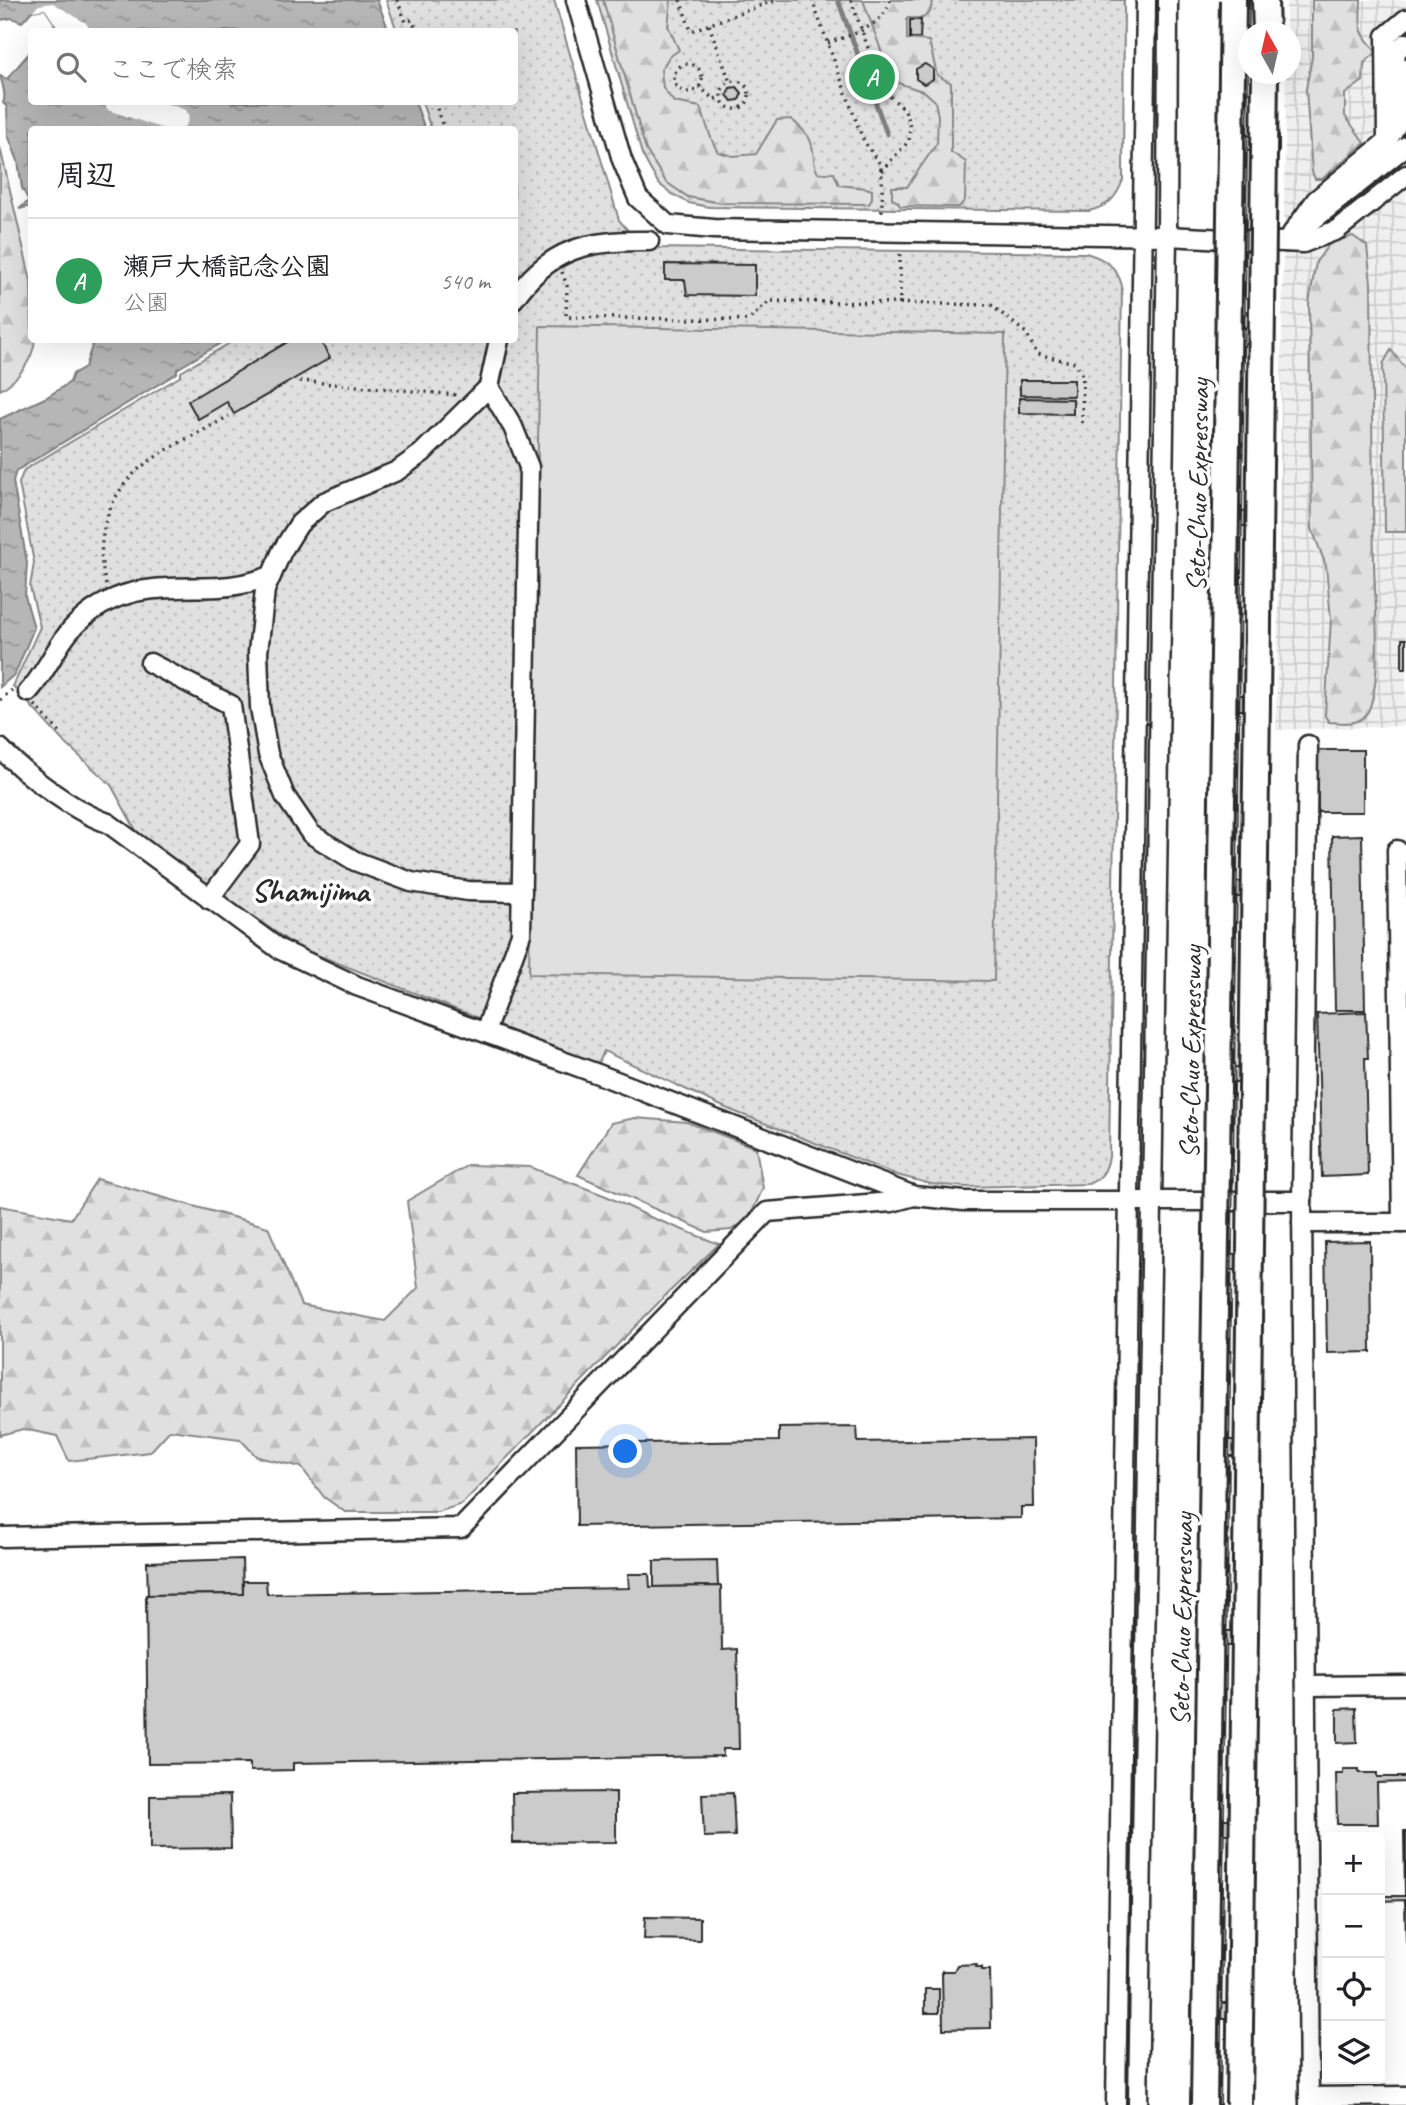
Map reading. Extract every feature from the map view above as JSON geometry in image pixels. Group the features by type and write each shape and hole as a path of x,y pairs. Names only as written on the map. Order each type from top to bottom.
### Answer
{"highway":[{"name":"Seto-Chuo Expressway","path":"1204,2105 1233,0"},
{"path":"1265,0 1266,21"},
{"path":"1239,2105 1265,84"}],"street":[{"path":"576,0 622,160 638,198 668,225 713,229 1167,236 1303,243 1337,230 1406,175"},
{"path":"1116,2105 1146,0"},
{"path":"1138,2105 1167,236 1168,0"},
{"path":"1387,141 1386,36 1406,19"},
{"path":"1387,141 1396,51 1406,43"},
{"path":"1387,141 1406,69"},
{"path":"1286,242 1316,200 1387,141 1406,110"},
{"path":"1286,242 1406,146"},
{"path":"518,293 527,281 573,249 607,241 649,241"},
{"path":"498,343 489,387 414,459 397,471 324,502 299,524 282,551 265,590 258,652 260,707 268,754 285,796 311,834 355,861 411,882 468,891 522,892"},
{"path":"485,1032 521,934 528,467 513,427 489,387"},
{"path":"28,692 80,620 110,601 129,592 163,587 227,586 271,576"},
{"path":"150,663 231,705 250,844 209,899"},
{"path":"1308,746 1302,1201 1309,2101 1406,2096"},
{"path":"0,748 16,765 90,817 108,823 279,949 357,986 485,1032 914,1196 964,1202 1302,1201"},
{"path":"1303,1223 1404,1223 1397,850"},
{"path":"0,1537 461,1528 767,1212 892,1202 914,1196"},
{"path":"1307,1686 1406,1685"}],"path":[{"path":"397,0 405,22 412,20 415,28"},
{"path":"680,0 691,32 776,0"},
{"path":"812,0 862,137 881,171 882,214"},
{"path":"851,0 883,90 905,110 910,127 909,141 881,171"},
{"path":"828,43 862,31 878,20 890,0"},
{"path":"709,25 730,82"},
{"path":"687,64 696,66 702,78 699,86 687,92 678,88 674,80 676,71 687,64"},
{"path":"730,82 738,82 746,87 749,95 746,103 734,109 725,105 721,98 723,89 730,82"},
{"path":"699,86 713,99 721,98"},
{"path":"436,105 443,126"},
{"path":"900,247 900,303"},
{"path":"557,258 567,286 566,317 748,320 770,300 991,305 1026,332 1037,354 1075,363 1083,376 1082,423"},
{"path":"300,380 467,396 476,401"},
{"path":"110,601 103,577 103,523 120,490 141,467 229,416"}],"shaded area":[{"path":"1286,0 1406,0 1406,726 1276,730 1286,84 1301,84 1301,21 1286,21"}],"green space":[{"path":"386,0 554,0 619,220 630,233 651,248 1086,253 1104,261 1117,273 1122,286 1109,1157 1105,1171 1097,1179 1088,1184 966,1187 931,1184 897,1175 728,1109 604,1051 598,1065 297,947 197,878 137,832 111,785 62,740 13,686 40,627 30,587 34,563 19,483 24,470 181,376 181,372 230,343 518,343 518,126 430,126 423,105 518,105 518,28 396,28"},
{"path":"597,0 1124,0 1123,180 1110,201 1089,211 709,207 689,203 659,184 642,154"},
{"path":"603,0 671,0 668,26 679,50 669,57 661,70 663,88 674,102 700,107 718,152 733,156 756,154 777,120 791,119 811,142 818,173 834,173 839,185 872,190 869,204 721,203 688,197 666,182 646,150"},
{"path":"863,0 933,0 930,12 923,18 907,18 907,39 929,41 937,75 951,83 951,152 966,162 965,200 959,207 900,206 892,199 892,187 907,187 937,143 938,116 935,101 925,92 892,81"},
{"path":"1312,0 1361,0 1361,29 1376,53 1364,63 1363,81 1345,94 1345,116 1365,143 1322,179 1315,179 1312,172 1306,89 1312,57"},
{"path":"0,147 28,268 28,343 35,343 24,369 0,390"},
{"path":"1353,236 1367,246 1371,283 1377,661 1372,700 1367,713 1360,720 1345,723 1329,722 1325,716 1331,619 1326,566 1312,529 1309,303 1316,262 1330,243"},
{"path":"540,326 1005,334 994,981 529,974"},
{"path":"1391,350 1406,369 1406,532 1385,532 1383,364"},
{"path":"635,1118 687,1122 756,1148 763,1188 749,1219 731,1230 707,1232 578,1175 611,1123"},
{"path":"468,1165 530,1167 719,1244 462,1504 438,1512 345,1512 324,1497 301,1467 257,1457 240,1439 170,1430 150,1452 69,1461 57,1436 23,1429 0,1435 0,1206 71,1219 97,1179 268,1227 301,1305 385,1321 418,1288 407,1201"}],"water":[{"path":"0,0 377,0 388,28 51,28 55,24 45,9 32,11 22,22 12,18 0,20"},
{"path":"28,54 28,105 416,105 424,126 28,126 28,199 22,188 18,161 8,135 7,107 3,103 0,76 7,79"},
{"path":"93,343 221,343 177,369 177,373 16,471 13,481 27,563 25,596 34,628 15,674 0,687 0,419 47,397 70,382 73,374 85,367"}],"pier":[{"path":"53,3 86,23 89,28 58,28 45,9 32,11 39,5"},
{"path":"105,105 171,105 186,110 189,117 185,126 155,126 108,110"}],"building":[{"path":"910,20 921,20 920,38 910,38"},
{"path":"925,64 933,69 933,79 924,84 916,79 916,69"},
{"path":"737,87 742,93 739,100 732,101 727,95 730,88"},
{"path":"1279,135 1279,151 1221,151 1221,136"},
{"path":"665,264 755,265 755,296 687,295 685,280 665,280"},
{"path":"1216,328 1274,328 1274,344 1216,344"},
{"path":"286,343 324,343 322,344 330,358 234,414 227,402 198,419 188,401"},
{"path":"1020,380 1074,380 1074,396 1020,395"},
{"path":"1019,398 1073,399 1073,414 1019,413"},
{"path":"1212,511 1270,511 1270,526 1212,526"},
{"path":"1402,639 1406,639 1406,669 1402,669"},
{"path":"1210,695 1268,695 1268,710 1211,710"},
{"path":"1318,750 1363,750 1363,812 1318,812"},
{"path":"1362,835 1365,1010 1335,1010 1332,836"},
{"path":"1212,882 1270,882 1270,897 1212,897"},
{"path":"1366,1012 1368,1175 1322,1177 1317,1014"},
{"path":"1206,1067 1263,1067 1263,1082 1206,1082"},
{"path":"1370,1241 1371,1352 1327,1353 1325,1242"},
{"path":"1203,1254 1261,1254 1261,1270 1203,1270"},
{"path":"857,1427 858,1442 1033,1439 1034,1507 1021,1507 1021,1518 577,1526 576,1444 779,1441 779,1428"},
{"path":"1202,1440 1260,1440 1260,1456 1202,1456"},
{"path":"242,1559 243,1594 148,1595 147,1562"},
{"path":"717,1560 718,1586 654,1587 654,1561"},
{"path":"628,1574 649,1574 650,1587 721,1586 722,1650 737,1649 739,1749 723,1749 723,1756 293,1763 293,1770 250,1771 250,1763 148,1764 146,1595 243,1594 243,1581 266,1581 267,1594 629,1588"},
{"path":"1198,1631 1256,1631 1256,1646 1198,1646"},
{"path":"1356,1708 1357,1742 1337,1743 1337,1709"},
{"path":"1343,1769 1359,1769 1359,1773 1377,1773 1377,1777 1406,1777 1406,1782 1377,1783 1378,1824 1337,1824 1336,1774 1343,1774"},
{"path":"616,1792 616,1842 513,1843 512,1793"},
{"path":"733,1793 735,1836 704,1837 702,1794"},
{"path":"230,1795 231,1848 150,1849 150,1796"},
{"path":"1195,1819 1253,1819 1253,1834 1195,1834"},
{"path":"1406,1831 1406,1943 1405,1900 1385,1901 1385,1896 1405,1896"},
{"path":"645,1917 700,1918 700,1940 644,1939"},
{"path":"977,1964 976,1967 982,1967 982,1970 990,1970 991,2028 943,2029 942,1971 954,1971 957,1965"},
{"path":"925,1989 939,1989 939,2013 925,2013"},
{"path":"1191,2003 1249,2003 1249,2019 1191,2019"}],"waterway":[{"path":"838,0 887,134"}],"railway":[{"path":"1217,2105 1246,0"}],"place":[{"name":"瀬戸大橋記念公園","path":"872,77"}],"district":[{"name":"Shamijima","path":"310,890"}]}
